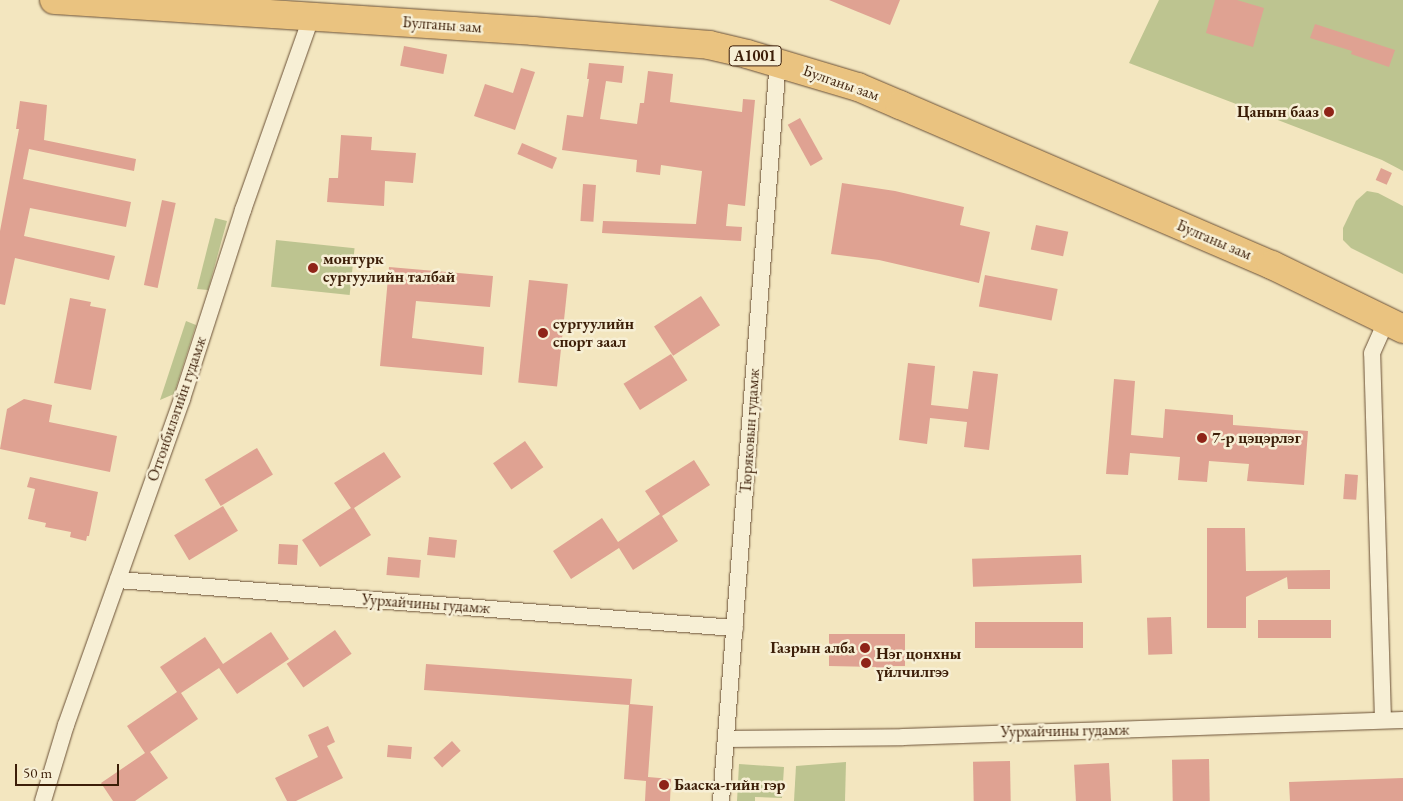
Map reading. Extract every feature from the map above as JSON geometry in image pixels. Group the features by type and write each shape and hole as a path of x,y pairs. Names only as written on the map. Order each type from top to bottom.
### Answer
{"highway":[{"name":"Булганы зам","path":"54,0 311,18 445,25 673,42 710,46 778,61 858,87 1272,265 1395,324"}],"street":[{"name":"Отгонбилэгийн гудамж","path":"44,801 66,725 182,399 243,210 311,18"},
{"name":"Тюряковын гудамж","path":"721,801 778,61"},
{"path":"1382,720 1372,353 1395,324"},
{"name":"Уурхайчины гудамж","path":"118,580 734,628"},
{"name":"Уурхайчины гудамж","path":"726,740 903,737 1403,720"}],"green space":[{"name":"Цанын бааз","path":"1159,0 1403,0 1403,171 1382,160 1129,63"},
{"path":"1367,191 1378,193 1403,206 1403,274 1351,248 1343,240 1343,228 1356,201"},
{"path":"215,218 227,221 208,290 197,289"},
{"name":"монтурк сургуулийн талбай","path":"276,240 355,248 350,295 271,287"},
{"path":"186,321 196,325 174,394 160,400"},
{"path":"846,762 845,801 794,801 796,766"},
{"path":"739,764 784,767 782,798 755,797 755,801 737,801"}],"building":[{"path":"829,0 900,0 890,25"},
{"path":"1215,0 1237,0 1264,8 1253,47 1206,33"},
{"path":"1315,24 1395,50 1389,67 1351,54 1352,51 1310,38"},
{"path":"404,46 447,54 443,74 400,66"},
{"path":"589,63 624,66 622,83 606,81 600,119 637,124 640,103 644,103 648,71 673,74 670,102 742,112 743,99 755,100 745,206 728,204 726,226 742,227 741,241 602,233 603,221 696,224 702,171 661,165 660,175 636,172 637,160 562,150 567,115 583,117 589,79 587,79"},
{"path":"521,68 535,72 515,130 474,116 485,84 513,93"},
{"path":"20,101 47,105 44,140 136,159 134,171 29,149 23,179 131,202 126,227 30,208 24,236 115,256 109,280 15,258 5,305 0,304 0,231 19,129 16,129"},
{"path":"800,118 823,159 811,166 788,125"},
{"path":"341,135 372,137 371,150 416,153 413,183 385,181 384,206 327,202 329,178 338,178"},
{"path":"522,143 557,158 552,169 517,154"},
{"path":"1381,168 1392,173 1387,185 1376,180"},
{"path":"842,183 895,191 964,207 960,225 990,232 979,283 879,260 831,254"},
{"path":"583,184 596,185 593,222 580,221"},
{"path":"162,200 176,203 158,288 144,285"},
{"path":"1036,225 1068,232 1063,256 1031,249"},
{"path":"389,267 493,276 490,307 416,301 412,338 484,347 482,375 380,366"},
{"path":"985,275 1058,289 1052,321 979,306"},
{"name":"сургуулийн спорт заал","path":"529,280 568,284 557,387 518,382"},
{"path":"701,296 720,325 673,356 654,326"},
{"path":"70,298 91,302 90,306 106,309 91,390 54,383"},
{"path":"671,354 687,380 640,410 624,384"},
{"path":"908,363 935,366 931,405 968,409 973,371 998,374 989,450 964,447 967,422 930,418 927,444 899,440"},
{"path":"1114,379 1135,381 1131,435 1163,438 1165,409 1233,415 1233,425 1308,431 1304,485 1247,481 1249,464 1209,461 1207,482 1178,480 1180,457 1130,453 1128,475 1106,474"},
{"path":"24,399 52,405 49,422 117,436 110,472 0,449 7,409"},
{"path":"525,441 543,467 511,490 493,463"},
{"path":"257,448 273,475 221,506 205,479"},
{"path":"384,452 401,477 354,508 371,535 320,567 302,540 351,508 334,483"},
{"path":"694,460 710,485 662,516 678,541 633,570 619,548 571,579 553,551 602,518 618,542 660,514 645,491"},
{"path":"1345,474 1358,475 1356,500 1343,499"},
{"path":"30,477 98,492 89,536 87,536 86,541 70,537 71,532 45,527 46,523 28,519 35,489 27,487"},
{"path":"223,506 238,531 189,560 174,535"},
{"path":"1207,528 1245,528 1246,571 1330,570 1330,589 1288,589 1287,577 1246,597 1246,628 1207,628"},
{"path":"429,537 457,540 455,558 427,555"},
{"path":"279,544 298,545 297,565 278,564"},
{"path":"1081,555 1082,583 973,587 972,559"},
{"path":"388,557 421,560 419,578 386,575"},
{"path":"1171,617 1172,654 1148,655 1147,618"},
{"path":"1258,620 1331,620 1331,638 1258,638"},
{"path":"975,622 1083,622 1083,648 975,648"},
{"path":"335,630 352,654 303,688 287,664"},
{"path":"271,632 289,659 237,694 219,668 181,693 198,719 150,752 168,778 135,801 113,801 101,783 145,753 127,726 177,692 160,667 205,637 223,664"},
{"path":"829,634 905,634 905,666 890,666 890,673 877,673 876,667 829,666"},
{"path":"426,664 632,679 630,704 653,706 648,777 671,779 670,801 645,801 646,781 624,779 629,705 424,690"},
{"path":"328,726 335,742 327,746 343,778 296,801 287,801 275,778 318,757 308,735"},
{"path":"452,741 461,751 442,767 433,758"},
{"path":"388,745 412,747 411,759 387,757"},
{"path":"1209,759 1210,801 1173,801 1172,760"},
{"path":"1010,761 1011,801 974,801 973,762"},
{"path":"1109,763 1111,801 1076,801 1074,765"},
{"path":"1403,778 1403,801 1290,801 1289,782"}],"place":[{"name":"Цанын бааз","path":"1329,112"},
{"name":"монтурк сургуулийн талбай","path":"313,268"},
{"name":"сургуулийн спорт заал","path":"543,333"},
{"name":"7-р цэцэрлэг","path":"1202,438"},
{"name":"Газрын алба","path":"865,648"},
{"name":"Нэг цонхны үйлчилгээ","path":"866,663"},
{"name":"Бааска-гийн гэр","path":"664,785"}]}
